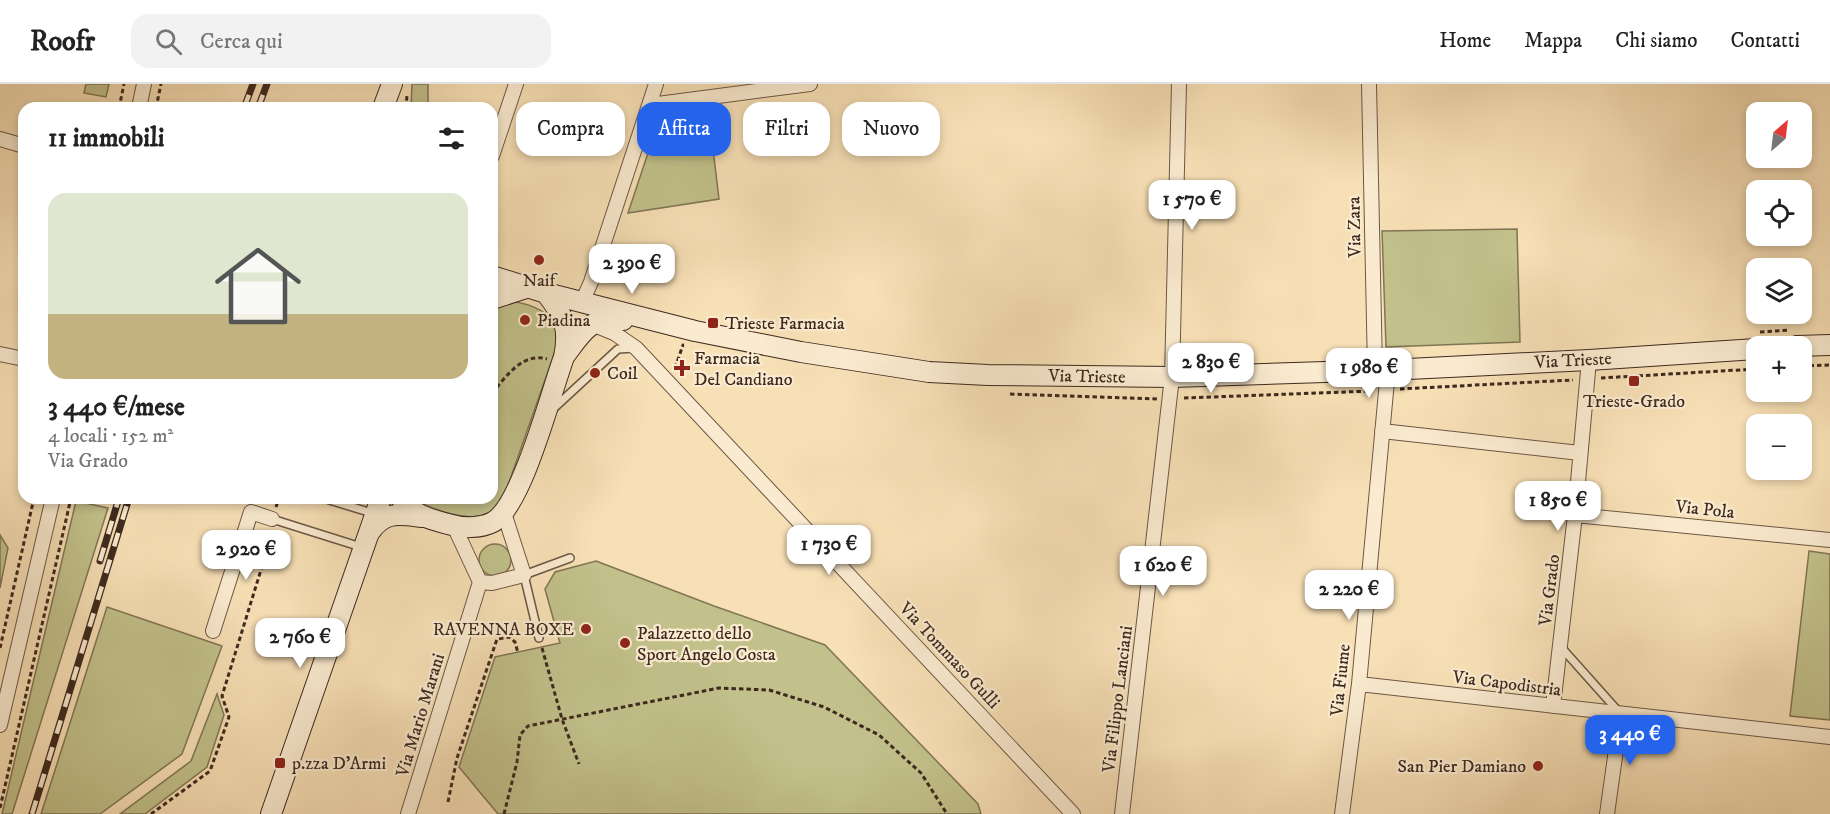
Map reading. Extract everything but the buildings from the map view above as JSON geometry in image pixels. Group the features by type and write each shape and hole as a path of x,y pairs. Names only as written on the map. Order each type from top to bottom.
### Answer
{"street":[{"path":"140,102 144,84"},
{"path":"388,102 394,84"},
{"path":"498,138 516,84"},
{"path":"651,102 656,84"},
{"path":"673,102 810,84"},
{"name":"Via Filippo Lanciani","path":"1122,813 1172,377 1179,84"},
{"name":"Via Zara","path":"1369,84 1382,370"},
{"path":"0,139 18,144"},
{"path":"582,302 591,282 637,144"},
{"name":"Via Trieste","path":"498,278 526,288 695,331 801,352 929,372 988,375 1172,377 1382,370 1589,360 1746,341"},
{"path":"498,297 526,288"},
{"path":"364,542 379,522 388,516 399,514 454,526 475,527 487,525 504,513 521,485 563,361 568,339 566,324 561,312 546,293"},
{"name":"Via Trieste","path":"592,324 607,319 674,325"},
{"path":"563,361 584,330 592,324"},
{"name":"Via Tommaso Gulli","path":"592,324 614,333 636,348 1073,814"},
{"path":"1812,341 1830,345"},
{"path":"0,354 18,358"},
{"name":"Via Grado","path":"1553,706 1575,515 1589,360"},
{"name":"Via Fiume","path":"1341,814 1359,684 1382,431 1382,370"},
{"path":"1382,431 1580,453"},
{"path":"0,725 52,504"},
{"path":"406,504 424,518"},
{"path":"271,814 378,506"},
{"path":"213,631 251,512 273,526"},
{"path":"454,526 480,582 492,583 524,575 504,513"},
{"name":"Via Pola","path":"1575,515 1830,540"},
{"name":"Via Mario Marani","path":"408,814 480,582"},
{"name":"Via Capodistria","path":"1359,684 1830,737"},
{"path":"1607,814 1621,714"}],"lane":[{"path":"542,421 562,398 618,349 636,348"},
{"path":"273,526 364,542"},
{"path":"539,638 524,575 570,558"},
{"name":"Via Grado","path":"1560,646 1621,714"}],"path":[{"path":"120,102 124,84"},
{"path":"157,102 161,84"},
{"path":"664,379 674,372 683,345 691,346 695,331"},
{"path":"498,387 520,363 532,358 541,357 563,361"},
{"path":"1812,365 1830,364"},
{"path":"0,648 33,504"},
{"path":"0,808 70,504"},
{"path":"151,814 210,771 229,717 222,696 273,526"},
{"path":"448,802 457,758 497,639 509,637 515,642 518,653"},
{"path":"539,638 562,719 579,764"},
{"path":"504,814 517,762 519,735 528,726 719,688 769,690 824,707 879,735 921,773 947,814"}],"shaded area":[{"path":"86,84 109,84 106,97 84,93"},
{"path":"412,84 428,84 428,102 411,102"},
{"path":"647,156 714,156 719,199 628,213"},
{"path":"1517,229 1520,342 1386,347 1382,231"},
{"path":"503,301 529,305 553,318 559,340 507,488 499,504 492,512 484,515 474,517 452,514 423,504 498,504 498,303"},
{"path":"75,504 108,508 12,814 2,814"},
{"path":"0,535 8,548 0,588"},
{"path":"495,544 506,549 511,560 506,571 495,576 484,571 479,560 484,549"},
{"path":"1809,551 1830,554 1830,720 1790,716"},
{"path":"596,561 825,645 978,804 981,814 498,814 459,767 495,657 560,643 545,589 555,572"},
{"path":"107,607 222,646 182,754 100,814 41,814"},
{"path":"217,694 224,715 207,767 145,814 120,814 191,761"}],"railway":[{"path":"246,102 253,84"},
{"path":"260,102 267,84"},
{"path":"100,561 117,504"},
{"path":"32,814 127,504"}],"place":[{"name":"Naif","path":"539,260"},
{"name":"Piadina","path":"525,320"},
{"name":"Trieste Farmacia","path":"713,323"},
{"name":"Farmacia Del Candiano","path":"682,368"},
{"name":"Coil","path":"595,373"},
{"name":"Trieste-Grado","path":"1634,381"},
{"name":"RAVENNA BOXE","path":"586,629"},
{"name":"Palazzetto dello Sport Angelo Costa","path":"625,643"},
{"name":"p.zza D'Armi","path":"280,763"},
{"name":"San Pier Damiano","path":"1538,766"}]}
